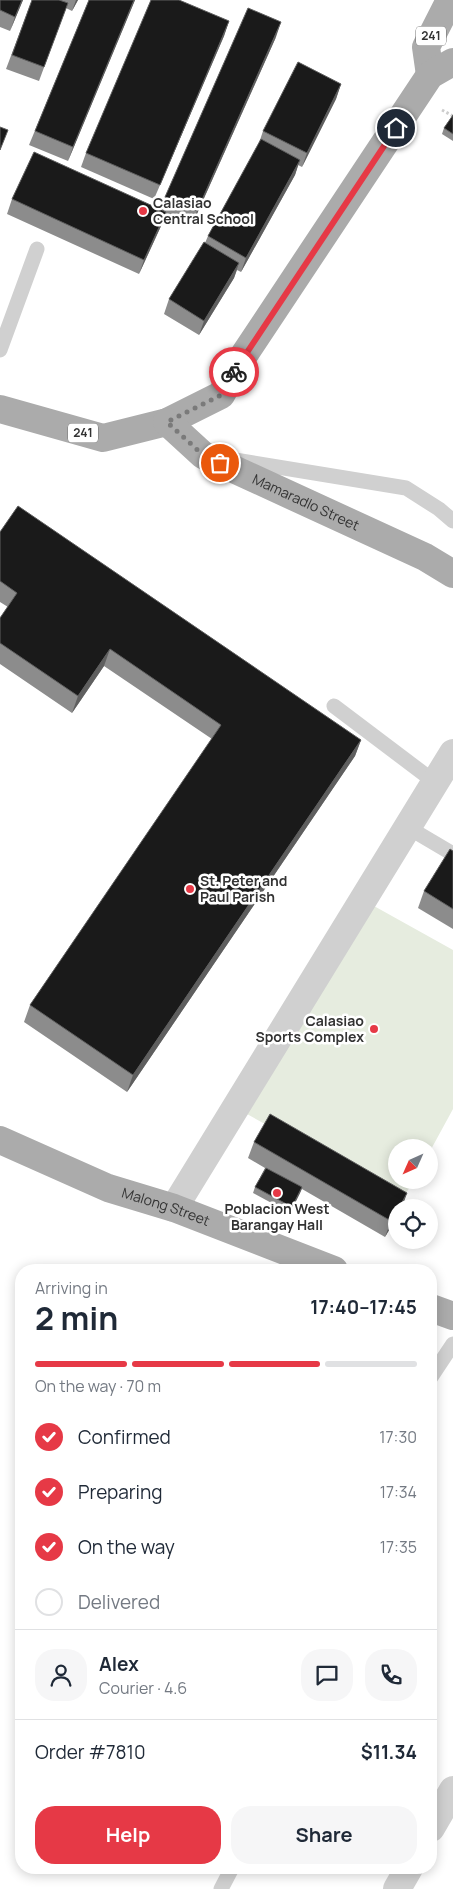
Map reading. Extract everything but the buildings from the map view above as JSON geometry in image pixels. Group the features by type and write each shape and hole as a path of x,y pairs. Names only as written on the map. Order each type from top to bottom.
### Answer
{"main road":[{"name":"241","path":"0,409 103,438 167,422 221,395 244,355 442,69 426,46 450,0"},
{"name":"Mamaradlo Street","path":"167,422 203,455 425,557 453,574"},
{"name":"Malong Street","path":"0,1140 108,1188 174,1208 319,1264"},
{"path":"437,1310 453,1316"}],"street":[{"path":"174,1208 409,828 453,752"},
{"path":"437,1818 453,1790"},
{"path":"397,1889 406,1874"}],"lane":[{"path":"0,350 37,249"},
{"path":"203,455 406,488 439,509 453,521"},
{"path":"334,706 436,783"},
{"path":"409,828 453,854"},
{"path":"437,1368 453,1344"},
{"path":"221,1889 229,1874"}],"shaded area":[{"name":"Calasiao Sports Complex","path":"365,901 453,950 453,1109 437,1139 388,1139 388,1189 409,1189 403,1199 247,1114"}],"way so far":[{"path":"220,463 203,455 167,422 221,395 234,372"}],"place":[{"name":"Calasiao Central School","path":"143,211"},
{"name":"St. Peter and Paul Parish","path":"190,889"},
{"name":"Calasiao Sports Complex","path":"374,1029"},
{"name":"Poblacion West Barangay Hall","path":"277,1193"}],"route":[{"path":"234,372 396,128"}]}
